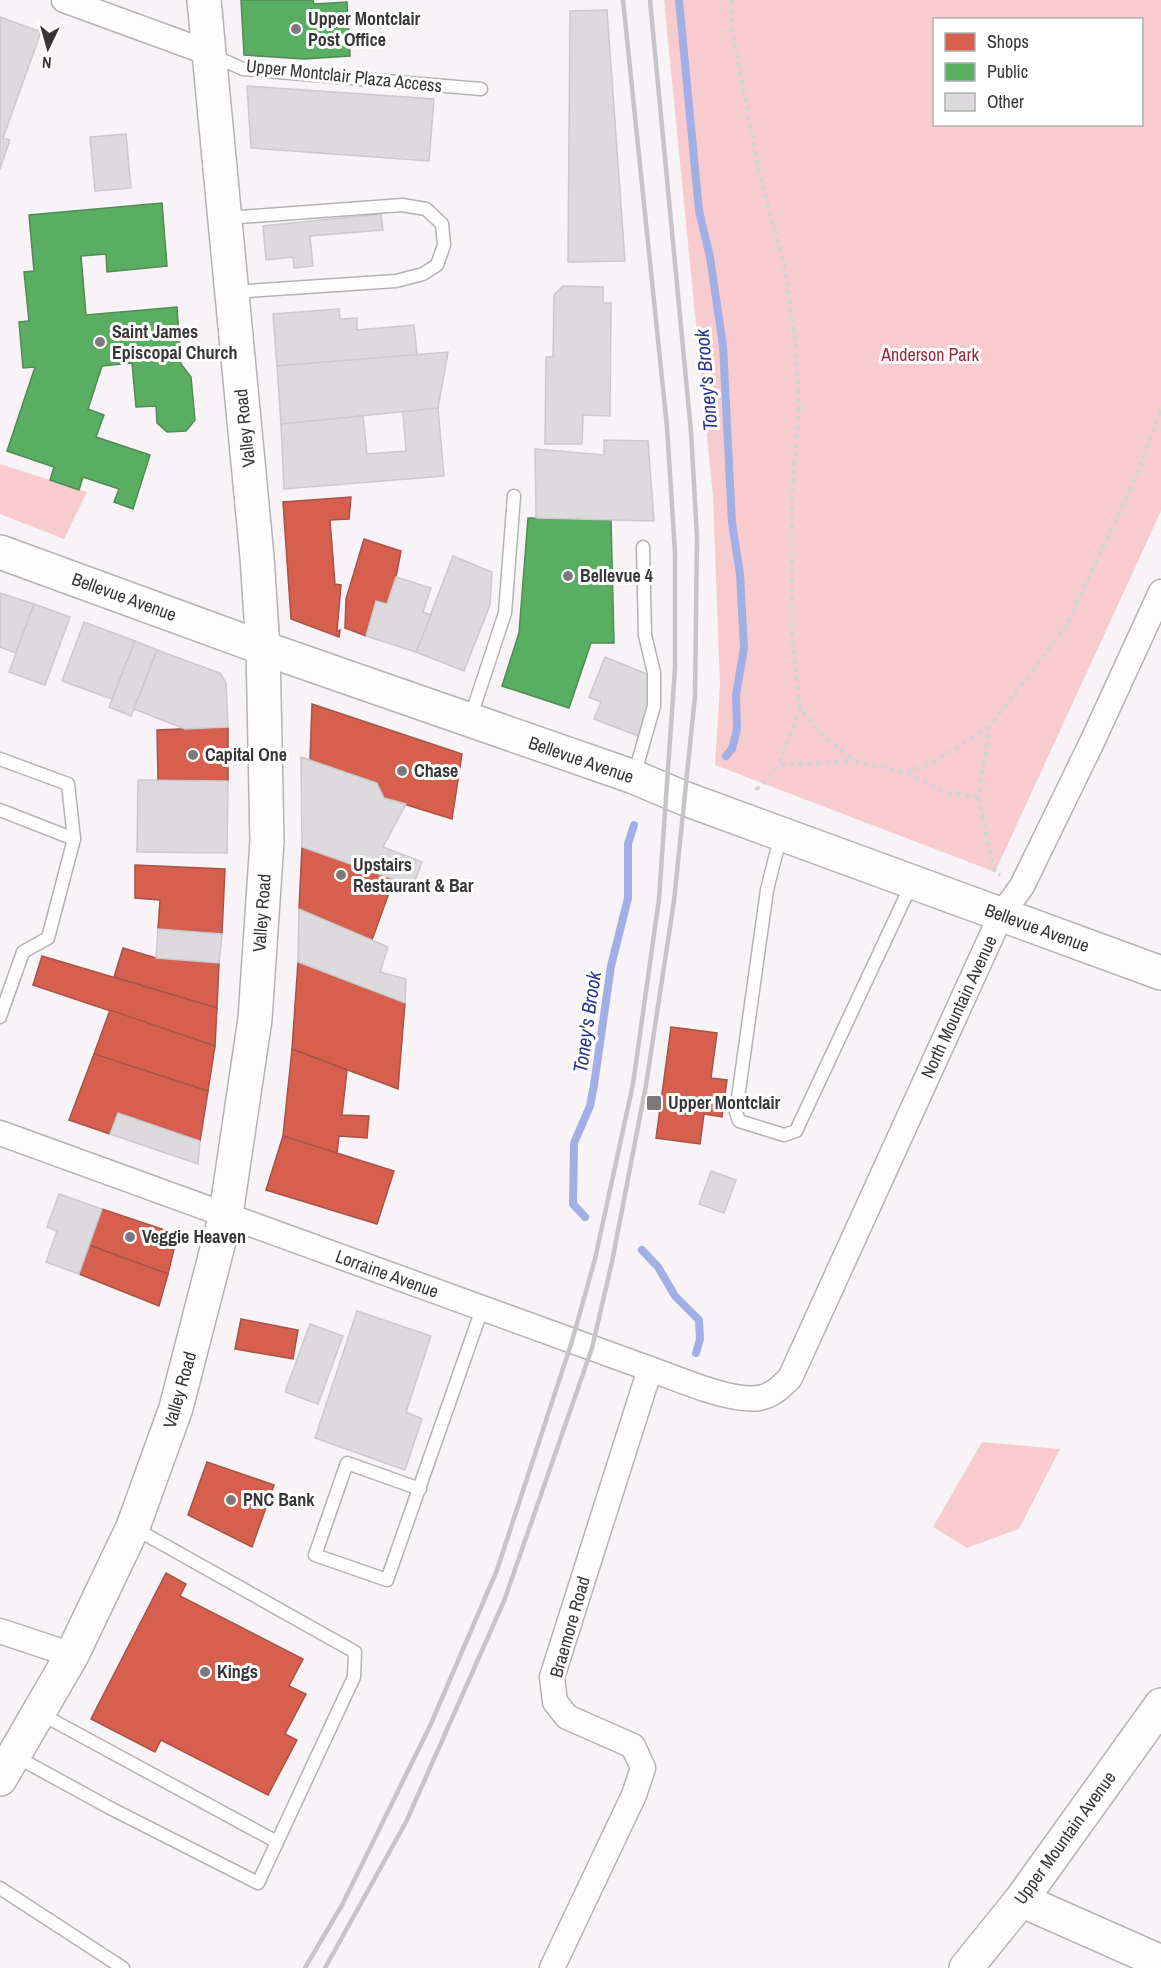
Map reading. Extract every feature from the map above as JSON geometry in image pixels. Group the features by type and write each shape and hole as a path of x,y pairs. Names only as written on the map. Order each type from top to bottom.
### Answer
{"main road":[{"name":"Valley Road","path":"8,1767 72,1655 133,1527 176,1408 226,1214 255,1019 267,841 263,648 257,557 204,0"},
{"name":"Bellevue Avenue","path":"0,552 263,648 634,777 781,834 1161,973"},
{"name":"Upper Mountain Avenue","path":"966,1968 1021,1900 1161,1705"},
{"path":"1021,1900 1161,1962"}],"street":[{"path":"64,0 209,53"},
{"name":"North Mountain Avenue","path":"777,1391 795,1367 1001,915 1022,886 1161,592"},
{"name":"Lorraine Avenue","path":"0,1134 226,1214 650,1370 730,1396 759,1398 777,1391"},
{"name":"Braemore Road","path":"552,1968 634,1795 643,1768 633,1746 567,1717 555,1702 552,1677 650,1370"},
{"path":"0,1631 72,1655"}],"lane":[{"name":"Upper Montclair Plaza Access","path":"209,53 243,69 481,89"},
{"path":"224,218 402,206 426,209 442,224 444,245 437,265 423,274 396,281 232,292"},
{"path":"470,720 505,613 514,496"},
{"path":"634,777 654,706 654,673 645,635 643,547"},
{"path":"0,759 68,784 74,839 48,938 23,952 0,1017"},
{"path":"0,810 74,839"},
{"path":"781,834 767,890 736,1112 739,1121 784,1135 796,1131 912,882"},
{"path":"420,1489 347,1463 315,1555 387,1580 420,1489 482,1309"},
{"path":"8,1767 110,1808 258,1883 354,1677 355,1652 133,1527"},
{"path":"39,1713 277,1842"},
{"path":"0,1888 123,1968"}],"path":[{"path":"732,0 732,31 761,181 784,263 796,346 799,410 792,492 792,638 800,707 779,765 756,790"},
{"path":"906,772 932,764 990,726 1066,626 1135,479 1161,409"},
{"path":"800,707 820,733 854,761"},
{"path":"990,726 978,797 995,872 1022,886"},
{"path":"779,765 854,761 906,772 944,792 978,797"}],"green space":[{"name":"Anderson Park","path":"664,0 1161,0 1161,511 995,872 715,765 720,686 713,497"},
{"path":"0,464 87,492 64,539 0,514"},
{"path":"982,1442 1060,1449 1019,1529 967,1548 933,1527"}],"building: Shops":[{"path":"351,497 349,519 330,520 335,584 341,585 337,631 340,630 339,637 291,619 283,502"},
{"path":"364,539 401,551 396,577 387,604 376,601 366,636 345,628 346,599"},
{"name":"Chase","path":"312,704 462,754 452,819 384,798 377,783 310,760"},
{"name":"Capital One","path":"228,727 228,781 158,780 157,730"},
{"path":"302,847 394,879 372,940 299,909"},
{"path":"135,865 225,869 222,934 158,929 160,900 135,898"},
{"path":"123,948 156,958 219,963 217,1008 114,977"},
{"path":"42,956 217,1008 215,1046 33,985"},
{"path":"298,962 405,1003 398,1089 292,1049"},
{"path":"110,1010 215,1046 208,1091 94,1054"},
{"path":"671,1027 717,1033 711,1078 727,1080 722,1117 704,1114 700,1144 656,1138"},
{"path":"292,1049 347,1070 342,1115 369,1116 367,1138 339,1136 337,1153 283,1136"},
{"path":"94,1054 208,1091 200,1141 118,1113 110,1134 69,1120"},
{"path":"283,1136 394,1171 377,1224 266,1190"},
{"name":"Veggie Heaven","path":"102,1209 165,1230 174,1249 168,1274 89,1245"},
{"path":"89,1245 168,1274 159,1306 79,1274"},
{"path":"241,1319 298,1330 293,1359 235,1349"},
{"name":"PNC Bank","path":"207,1462 274,1485 252,1547 188,1515"},
{"name":"Kings","path":"166,1573 186,1584 180,1596 303,1659 289,1686 306,1694 285,1734 297,1740 268,1795 161,1740 155,1752 91,1719"}],"building: Public":[{"name":"Upper Montclair Post Office","path":"241,0 313,0 314,4 347,2 350,56 304,59 244,55"},
{"name":"Saint James Episcopal Church","path":"162,203 167,266 107,272 106,254 81,256 86,315 177,307 181,364 191,377 195,420 186,431 167,432 157,423 156,406 136,407 132,363 102,366 88,409 104,415 96,437 150,455 133,509 114,502 119,489 83,477 79,490 50,480 54,467 7,451 35,367 23,368 19,322 29,321 24,272 34,271 29,215"},
{"name":"Bellevue 4","path":"528,518 611,520 614,643 591,643 569,708 502,686 519,633"}],"building: Other":[{"path":"607,10 625,261 568,262 570,11"},
{"path":"0,17 41,32 3,138 10,140 0,169"},
{"path":"247,86 434,99 429,161 251,148"},
{"path":"126,134 131,188 95,191 90,137"},
{"path":"381,214 383,230 310,236 313,266 294,268 293,257 266,260 263,226"},
{"path":"563,286 603,287 603,303 611,303 610,416 583,415 582,444 545,444 546,357 553,357 554,295"},
{"path":"339,309 340,319 357,318 357,330 414,325 417,355 277,366 273,314"},
{"path":"448,352 438,408 281,424 277,366"},
{"path":"438,408 444,476 284,489 281,424 363,416 367,454 406,451 403,412"},
{"path":"604,440 648,441 654,521 536,518 535,449 604,455"},
{"path":"453,556 492,572 490,605 464,671 416,652"},
{"path":"396,577 431,588 423,612 431,615 416,652 366,636 376,601 387,604"},
{"path":"0,593 34,604 16,653 0,647"},
{"path":"34,604 70,617 45,685 9,672"},
{"path":"84,622 135,641 112,699 62,681"},
{"path":"135,641 157,650 131,716 109,707"},
{"path":"157,650 220,673 226,683 228,727 185,729 134,709"},
{"path":"605,657 652,676 648,711 638,736 594,719 601,702 589,697"},
{"path":"301,757 377,783 384,798 406,804 383,847 422,862 413,886 302,847"},
{"path":"138,780 228,781 227,853 137,852"},
{"path":"299,909 388,947 380,972 406,979 405,1003 298,962"},
{"path":"158,929 222,934 219,963 156,958"},
{"path":"118,1113 200,1141 198,1164 110,1134"},
{"path":"711,1171 736,1180 724,1213 699,1204"},
{"path":"59,1194 102,1209 79,1274 46,1262 57,1231 47,1227"},
{"path":"357,1311 431,1336 406,1412 422,1419 405,1470 315,1438"},
{"path":"310,1324 343,1336 318,1404 285,1392"}],"waterway":[{"name":"Toney's Brook","path":"679,0 699,211 710,257 723,346 732,523 740,574 744,648 736,695 737,729 732,749 726,756"},
{"name":"Toney's Brook","path":"585,1217 573,1204 574,1143 590,1106 594,1085 611,966 628,898 628,844 634,825"},
{"name":"Toney's Brook","path":"642,1250 658,1267 675,1296 699,1320 700,1339 696,1353"}],"railway":[{"path":"305,1968 342,1905 430,1726 497,1570 572,1341 595,1259 633,1084 659,899 675,668 675,553 667,427 623,0"},
{"path":"325,1968 406,1822 504,1601 592,1348 612,1262 646,1085 674,901 695,696 697,537 691,432 650,0"}],"place":[{"name":"Upper Montclair Post Office","path":"296,29"},
{"name":"Saint James Episcopal Church","path":"100,342"},
{"name":"Bellevue 4","path":"568,576"},
{"name":"Capital One","path":"193,755"},
{"name":"Chase","path":"402,771"},
{"name":"Upstairs Restaurant & Bar","path":"341,875"},
{"name":"Upper Montclair","path":"654,1103"},
{"name":"Veggie Heaven","path":"130,1237"},
{"name":"PNC Bank","path":"231,1500"},
{"name":"Kings","path":"205,1672"}]}
